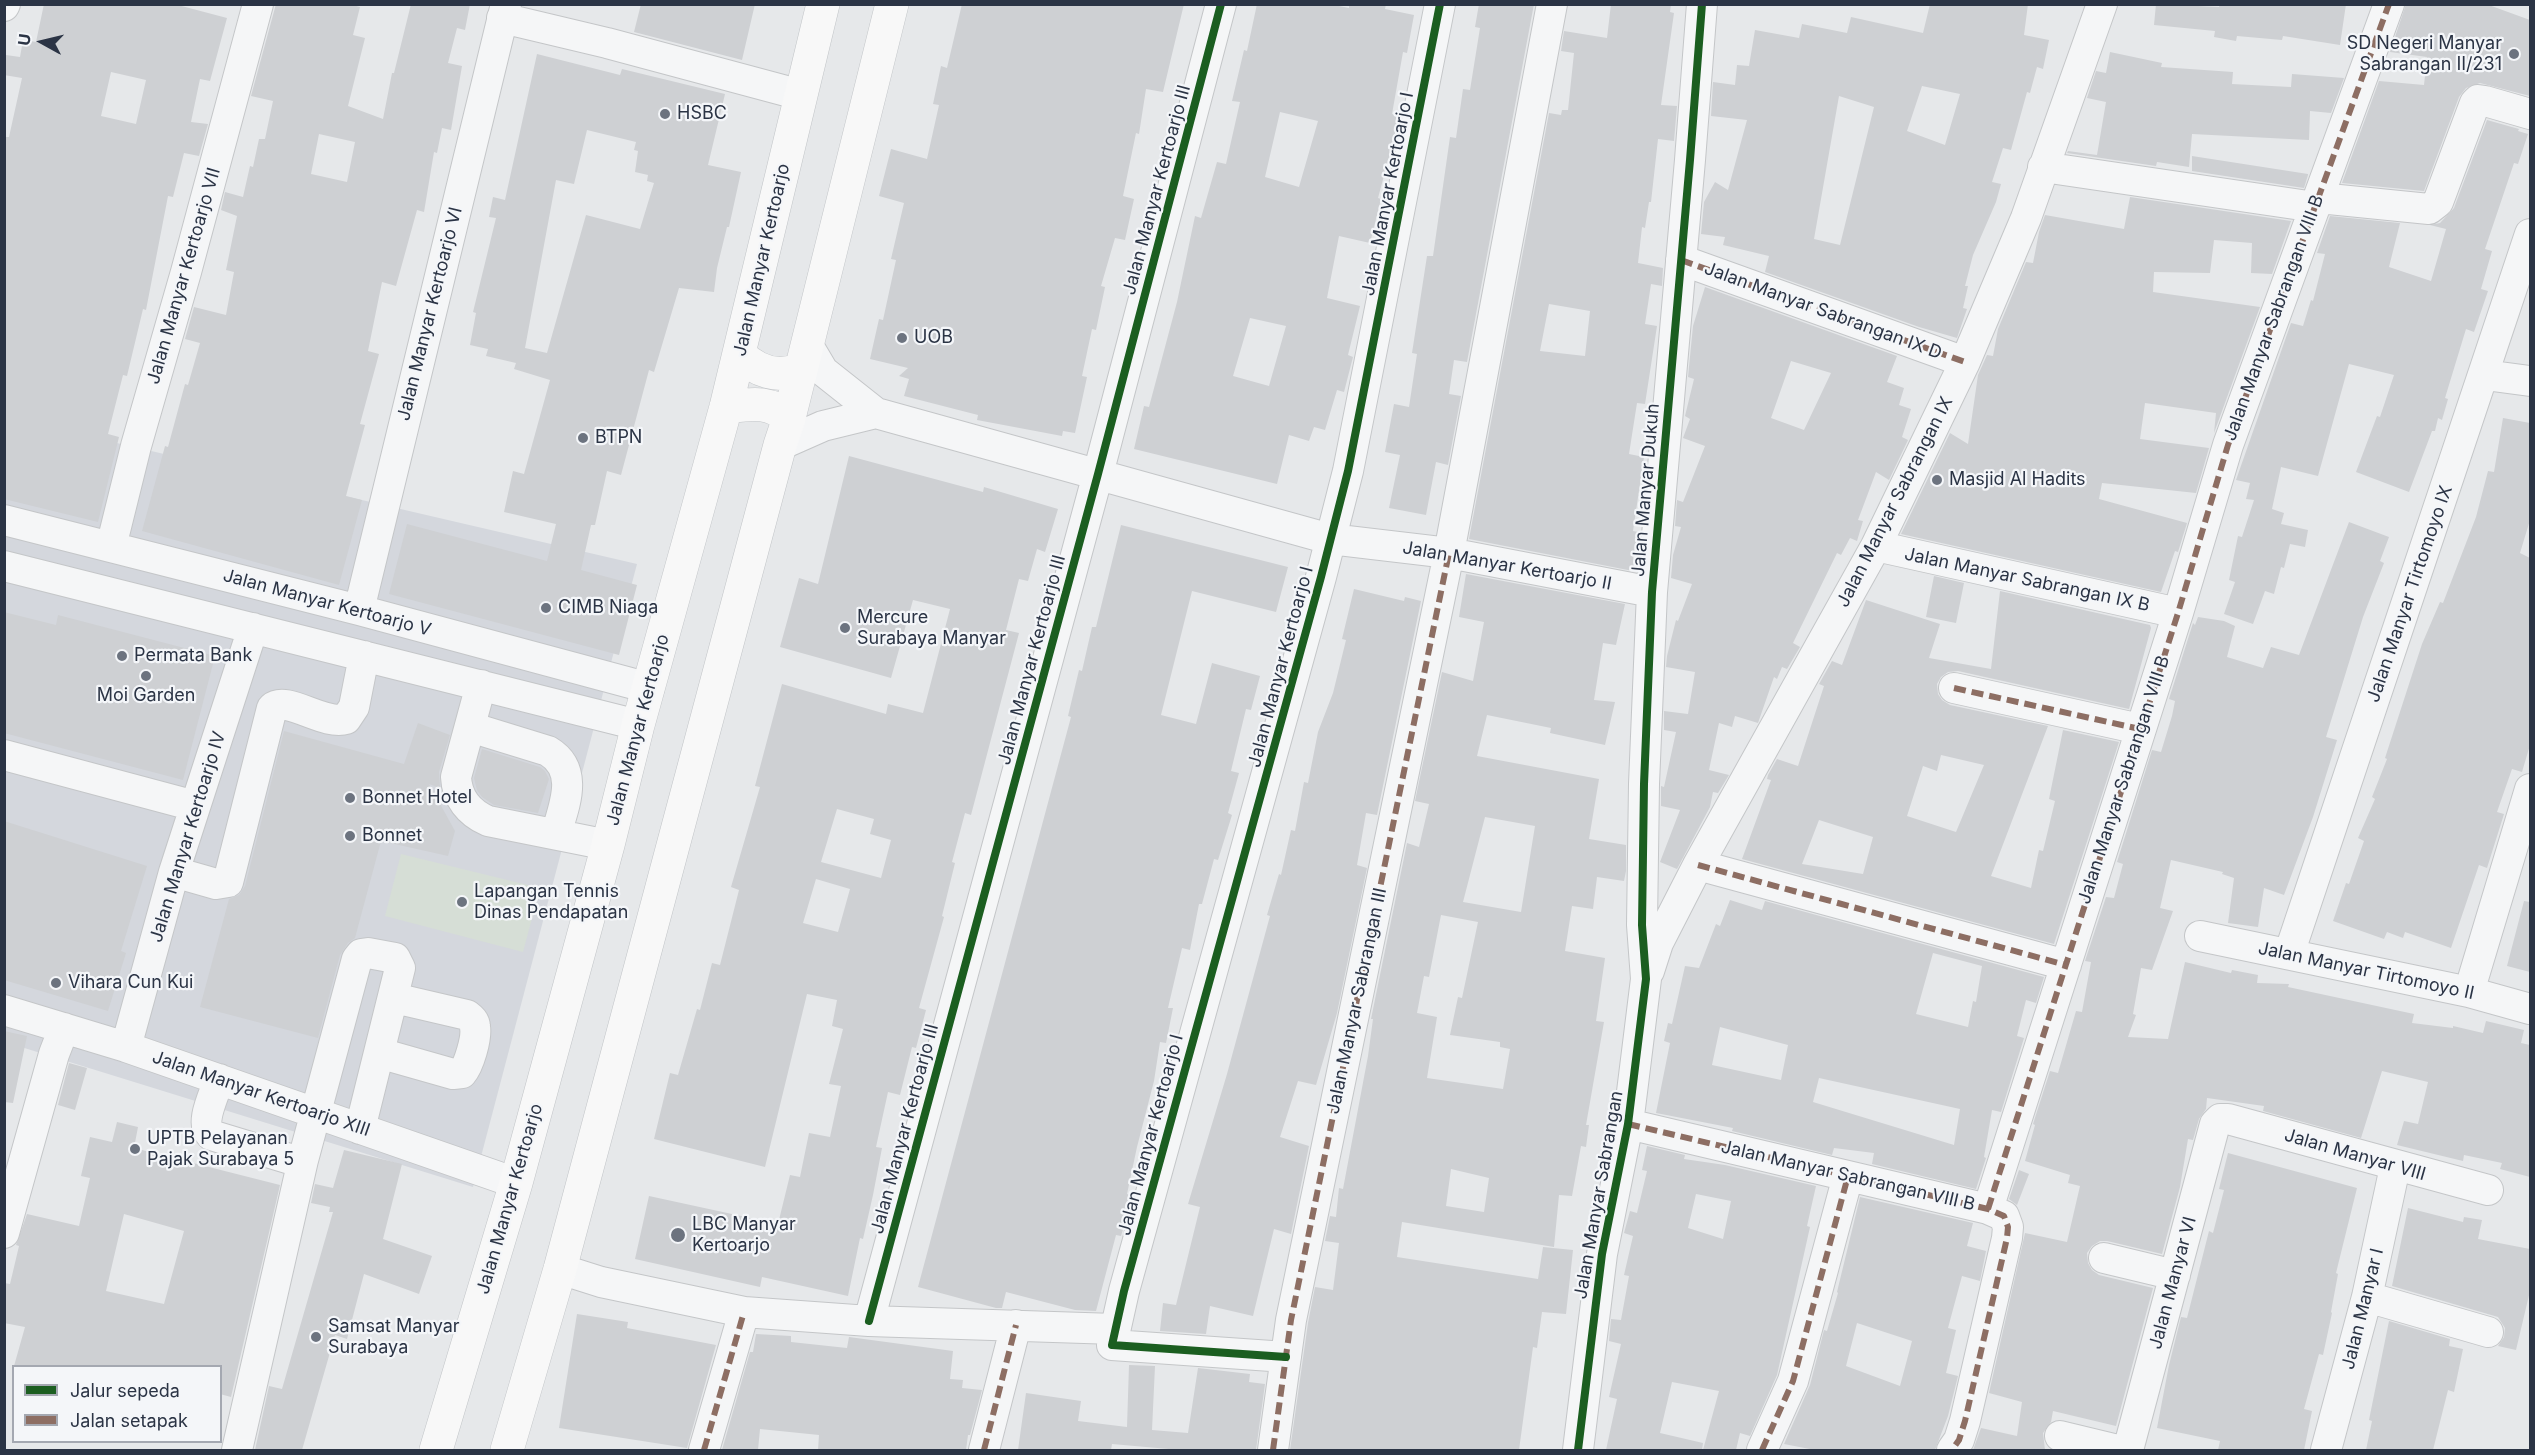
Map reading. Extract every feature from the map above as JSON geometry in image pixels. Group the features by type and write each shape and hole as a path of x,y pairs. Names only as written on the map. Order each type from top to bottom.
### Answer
{"main road":[{"name":"Jalan Manyar Kertoarjo","path":"436,1450 516,1183 608,845 638,725 726,407 823,4"},
{"path":"507,1450 560,1269 784,432 892,4"},
{"path":"739,354 748,363 765,371 785,374 804,356"},
{"path":"726,407 753,403 769,404 784,432"}],"street":[{"name":"Jalan Manyar Kertoarjo VII","path":"111,547 136,446 186,272 258,4"},
{"name":"Jalan Manyar Kertoarjo III","path":"869,1322 1098,474 1221,4"},
{"name":"Jalan Manyar Kertoarjo I","path":"1115,1329 1348,471 1440,4"},
{"name":"Jalan Manyar Sabrangan III","path":"1273,1450 1291,1320 1449,553 1552,4"},
{"name":"Jalan Manyar Dukuh","path":"1646,979 1642,925 1644,784 1652,592 1702,4"},
{"name":"Jalan Manyar Sabrangan IX","path":"1646,979 1659,943 1698,866 1876,546 1965,362 2026,218 2102,4"},
{"name":"Jalan Manyar Sabrangan VIII B","path":"1628,1124 1988,1209 2178,613 2228,445 2389,4"},
{"name":"Jalan Manyar Kertoarjo VI","path":"359,610 504,11 607,43 801,95"},
{"path":"2043,167 2317,203 2429,209 2438,202 2478,100 2530,114"},
{"name":"Jalan Manyar Tirtomoyo IX","path":"2289,954 2485,375 2530,234"},
{"name":"Jalan Manyar Sabrangan IX D","path":"1681,260 1965,362"},
{"name":"Jalan Manyar Kertoarjo II","path":"804,356 876,413 1330,539 1449,553 1652,592"},
{"path":"2485,375 2530,381"},
{"name":"Jalan Manyar Kertoarjo II","path":"784,432 823,426 876,413"},
{"name":"Jalan Manyar Kertoarjo V","path":"4,520 359,610 649,688"},
{"path":"66,581 76,538"},
{"name":"Jalan Manyar Sabrangan IX B","path":"1876,546 2178,613"},
{"path":"4,566 638,725"},
{"name":"Jalan Manyar Kertoarjo IV","path":"126,1047 174,872 253,628"},
{"path":"174,872 216,884 228,882 272,708 281,704 328,720 346,719 354,706 364,656"},
{"path":"547,702 557,665"},
{"path":"481,685 456,777 458,792 468,808 474,814 489,821 608,845"},
{"path":"1954,688 2140,729"},
{"path":"470,728 548,751 559,758 566,771 567,790 556,834"},
{"path":"4,755 195,806"},
{"path":"2469,992 2527,808"},
{"path":"1698,866 2066,965"},
{"name":"Jalan Manyar Tirtomoyo II","path":"2200,936 2469,992 2530,1009"},
{"path":"237,1450 303,1160 357,959 361,954 368,953 395,958 400,968 360,1129"},
{"name":"Jalan Manyar Sabrangan","path":"1578,1450 1602,1254 1628,1124 1646,979"},
{"path":"379,1053 453,1074 462,1074 468,1067 476,1027 473,1019 467,1015 394,998"},
{"name":"Jalan Manyar Kertoarjo XIII","path":"4,1011 126,1047 516,1183"},
{"path":"4,1233 54,1054 64,1028"},
{"path":"219,1079 206,1121 211,1135 290,1159 303,1160"},
{"name":"Jalan Manyar VIII","path":"2222,1119 2488,1190"},
{"name":"Jalan Manyar VI","path":"2128,1450 2215,1125 2222,1119"},
{"name":"Jalan Manyar I","path":"2326,1450 2367,1297 2395,1167"},
{"path":"1762,1450 1789,1394 1848,1176"},
{"path":"1952,1450 1965,1421 2007,1238 2008,1227 2004,1216 1988,1209"},
{"path":"2104,1258 2175,1275"},
{"path":"560,1269 602,1282 744,1312 869,1322 1115,1329 1112,1346 1286,1358"},
{"path":"2367,1297 2488,1332"},
{"path":"704,1450 744,1312"},
{"path":"984,1450 1016,1325"},
{"path":"2060,1436 2118,1450"}],"shaded area":[{"path":"5,417 637,564 473,1187 5,1042"},
{"name":"Lapangan Tennis Dinas Pendapatan","path":"401,854 540,888 523,952 385,916"}],"building":[{"path":"44,4 174,4 227,18 210,81 200,79 191,122 208,124 199,156 184,153 173,197 168,196 146,310 143,309 127,376 123,375 108,434 119,437 98,522 4,499 4,137 9,137 22,78 4,75 4,65 6,55 20,57 23,40 36,42","holes":["111,72 146,80 136,124 101,116"]},
{"path":"276,4 349,4 360,7 353,35 365,38 348,106 383,119 392,73 394,73 411,4 470,4 465,30 457,28 448,63 462,66 451,130 442,128 437,153 434,152 424,212 417,210 396,286 382,282 368,351 379,354 360,424 365,425 346,496 362,500 339,585 142,531 165,446 168,447 185,384 188,385 200,343 185,339 194,307 226,315 234,272 226,270 237,216 221,210 225,192 243,197 259,139 265,139 273,101 251,96","holes":["319,134 355,142 347,182 311,174"]},
{"path":"641,4 755,4 742,60 634,32"},
{"path":"962,4 1184,4 1163,92 1146,89 1139,134 1136,133 1123,196 1134,199 1125,240 1115,238 1101,286 1105,287 1096,330 1092,329 1082,376 1087,377 1075,433 1063,431 1062,436 977,420 978,415 904,396 909,379 899,376 908,368 870,359 879,319 883,320 896,260 891,259 904,203 879,196 891,149 927,159 939,105 933,104 941,66 947,68"},
{"path":"1257,4 1329,4 1349,8 1349,4 1386,4 1385,9 1414,15 1407,53 1403,52 1392,114 1400,116 1378,198 1381,199 1370,243 1339,236 1327,298 1360,306 1348,355 1353,357 1344,392 1337,390 1325,430 1314,427 1309,441 1289,435 1277,484 1134,449 1144,406 1149,407 1177,302 1195,216 1201,218 1217,162 1226,164 1240,102 1232,101 1244,50 1247,51","holes":["1280,112 1318,121 1299,187 1265,177","1250,318 1286,326 1269,386 1233,376"]},
{"path":"1479,4 1534,4 1467,362 1454,360 1449,394 1461,396 1448,465 1436,462 1426,515 1389,508 1400,455 1385,452 1394,404 1409,407 1417,354 1412,353 1427,256 1433,256 1450,137 1456,138 1463,89 1470,90 1480,28 1475,27"},
{"path":"1611,4 1671,4 1670,12 1674,13 1661,105 1677,106 1674,141 1658,139 1651,202 1649,202 1645,228 1642,227 1638,263 1663,268 1662,286 1651,284 1645,324 1657,326 1645,404 1637,403 1629,454 1644,457 1633,531 1638,532 1633,571 1469,539 1549,113 1561,115 1562,110 1568,110 1574,53 1561,51 1564,31 1607,38","holes":["1549,304 1590,311 1585,356 1540,351"]},
{"path":"1930,4 2028,4 2024,35 2049,40 2043,69 2037,67 2030,93 2027,92 2011,150 2003,148 1992,182 2001,184 1996,202 1973,255 1965,286 1968,286 1963,308 1967,309 1957,338 1919,327 1765,272 1769,256 1723,245 1725,237 1701,234 1704,202 1715,182 1728,190 1747,120 1711,116 1713,82 1735,85 1737,65 1749,66 1755,30 1799,38 1802,24 1847,33 1851,17 1923,33","holes":["1922,86 1960,94 1945,145 1907,131","1839,96 1874,107 1840,245 1814,239"]},
{"path":"2156,4 2219,7 2220,4 2346,4 2340,45 2283,36 2282,40 2237,36 2236,41 2214,37 2215,31 2154,25"},
{"path":"2406,4 2486,4 2530,20 2530,96 2480,83 2466,88 2459,97 2424,191 2342,183 2379,81 2424,85 2427,57 2390,52"},
{"path":"2110,52 2162,63 2161,67 2233,72 2232,84 2291,87 2292,74 2344,78 2331,113 2310,111 2309,140 2192,134 2189,167 2157,162 2156,166 2067,153 2068,151 2097,155 2106,102 2087,98 2096,71 2106,73"},
{"path":"537,54 620,75 622,69 725,94 708,165 741,172 717,268 714,292 679,288 654,372 649,370 621,475 607,471 595,525 591,525 581,570 637,585 619,655 389,594 407,524 547,561 556,524 504,512 513,471 524,474 550,380 514,369 516,363 486,356 488,349 470,345 476,313 473,312 496,218 489,217 493,197 505,200","holes":["587,130 636,142 634,150 638,151 635,172 648,175 647,181 654,183 640,229 586,215 547,353 525,348 556,180 574,184"]},
{"path":"2487,120 2519,129 2518,131 2528,134 2518,164 2514,163 2485,249 2492,251 2481,289 2488,291 2474,332 2466,329 2445,398 2448,399 2442,420 2438,418 2435,431 2432,431 2409,492 2356,472 2377,416 2380,417 2394,375 2349,364 2318,476 2281,467 2272,509 2284,513 2281,524 2308,530 2305,547 2290,544 2274,594 2265,591 2253,624 2224,614 2235,582 2229,580 2238,536 2242,537 2254,500 2246,499 2250,483 2236,480 2291,323 2303,326 2311,300 2313,301 2325,254 2317,253 2330,216 2400,223 2389,267 2431,281 2446,229 2430,225 2440,223 2454,208"},
{"path":"2192,156 2308,175 2304,188 2192,171"},
{"path":"2130,197 2291,221 2272,274 2251,273 2252,243 2214,240 2210,273 2154,272 2153,292 2260,307 2214,433 2216,413 2145,403 2140,439 2209,448 2196,493 2102,483 2099,499 2187,523 2178,552 2175,551 2161,592 1901,534 1950,433 1968,444 1978,375 1987,355 1993,356 1998,329 2026,262 2033,263 2045,215 2124,229"},
{"path":"1705,287 1897,356 1887,382 1904,388 1899,405 1911,409 1902,437 1908,440 1889,480 1876,472 1858,520 1863,521 1857,541 1850,538 1841,555 1837,553 1793,643 1800,647 1787,669 1782,667 1777,679 1774,677 1758,723 1735,716 1732,727 1719,723 1709,770 1729,775 1718,793 1713,792 1710,807 1677,869 1660,862 1680,810 1661,806 1661,786 1664,787 1676,732 1664,730 1664,711 1688,714 1695,672 1666,667 1676,620 1678,621 1692,584 1671,578 1673,555 1681,527 1675,526 1677,500 1683,502 1705,446 1683,438 1690,419 1685,416 1694,379 1688,377 1693,326","holes":["1791,361 1831,373 1804,430 1771,418"]},
{"path":"2503,418 2530,423 2530,520 2520,553 2530,558 2530,745 2522,772 2512,769 2497,812 2504,814 2487,868 2479,865 2451,948 2405,932 2403,938 2387,932 2384,939 2333,921 2364,841 2358,838 2375,799 2372,797 2387,759 2385,758 2422,644 2440,602 2443,603 2476,517 2488,471 2494,472"},
{"path":"849,456 983,492 984,487 1058,509 1045,552 1037,549 1028,581 1019,579 1006,630 1019,633 971,815 965,813 952,862 955,863 942,916 944,917 919,1008 926,1010 916,1048 912,1047 900,1095 888,1092 876,1147 882,1148 873,1195 863,1239 860,1238 848,1296 762,1277 760,1287 635,1259 649,1196 778,1224 790,1175 800,1177 809,1133 830,1137 841,1086 829,1084 843,1029 832,1026 837,1000 807,994 765,1167 654,1139 670,1073 678,1075 697,1009 700,1010 712,963 720,965 739,890 731,887 760,787 755,786 782,684 886,714 888,704 923,713 950,609 913,600 891,678 780,647 799,578 818,584","holes":["837,809 874,819 870,834 891,840 881,878 821,862","816,879 850,889 838,932 803,923"]},
{"path":"2349,522 2389,537 2380,561 2384,563 2363,617 2326,737 2337,740 2313,817 2284,895 2264,888 2258,927 2228,923 2234,878 2222,874 2223,872 2171,860 2160,908 2173,911 2152,970 2141,968 2133,1014 2136,1015 2128,1037 2168,1039 2185,962 2231,973 2232,970 2258,975 2257,983 2289,984 2288,987 2414,1014 2412,1023 2453,1028 2453,1026 2483,1033 2486,1021 2524,1030 2521,1043 2530,1045 2530,1177 2500,1169 2502,1163 2464,1155 2463,1161 2397,1145 2404,1121 2418,1124 2428,1082 2382,1071 2361,1138 2263,1111 2264,1106 2207,1098 2206,1109 2199,1119 2193,1140 2188,1139 2180,1187 2162,1254 2107,1241 2100,1241 2087,1253 2088,1263 2099,1275 2153,1288 2116,1426 2053,1411 2051,1422 2043,1433 2045,1450 1973,1450 1981,1428 2017,1436 2022,1402 1989,1393 2025,1233 2067,1242 2080,1186 2068,1183 2070,1175 2025,1161 2035,1125 2033,1124 2050,1071 2058,1073 2076,1011 2082,1012 2091,962 2085,961 2106,897 2114,898 2123,864 2117,862 2152,750 2161,752 2175,701 2169,699 2193,623 2195,625 2198,617 2224,621 2235,626 2227,657 2263,668 2271,647 2299,655"},
{"path":"1121,525 1288,567 1276,612 1192,591 1161,715 1196,724 1212,663 1260,676 1251,710 1246,709 1231,771 1239,773 1228,813 1232,815 1218,860 1214,859 1202,904 1199,904 1190,950 1182,948 1168,1008 1173,1008 1166,1043 1160,1042 1154,1081 1127,1194 1130,1195 1124,1226 1121,1236 1116,1235 1096,1311 1075,1310 1006,1292 1002,1308 996,1308 918,1287 1071,717 1068,716 1079,670 1082,671 1092,627 1096,627"},
{"path":"1466,574 1625,604 1616,645 1603,643 1594,700 1615,702 1605,745 1550,733 1551,728 1487,715 1477,756 1599,779 1589,839 1626,845 1624,881 1597,877 1593,909 1572,906 1565,951 1605,958 1596,1021 1604,1022 1586,1125 1589,1125 1586,1147 1581,1146 1572,1196 1559,1195 1554,1247 1402,1222 1397,1257 1538,1279 1543,1247 1573,1250 1566,1314 1542,1312 1537,1348 1533,1347 1519,1450 1290,1450 1315,1287 1333,1290 1339,1243 1325,1241 1330,1216 1336,1217 1339,1188 1343,1189 1368,1056 1373,1019 1371,1019 1407,843 1419,847 1429,804 1415,801 1442,672 1473,681 1484,622 1459,617","holes":["1485,817 1535,826 1521,912 1463,902","1441,915 1478,922 1462,998 1458,997 1450,1035 1500,1042 1500,1047 1510,1049 1503,1089 1427,1078 1437,1017 1417,1013 1424,976 1429,977","1451,1169 1489,1178 1484,1212 1446,1206"]},
{"path":"1934,576 1964,583 1956,623 1926,617"},
{"path":"1354,589 1404,601 1405,597 1421,601 1377,815 1366,813 1357,865 1367,868 1337,1013 1316,1085 1298,1081 1280,1137 1309,1146 1291,1234 1274,1229 1253,1316 1210,1306 1206,1334 1160,1331 1163,1303 1176,1305 1200,1207 1188,1204 1227,1074 1291,830 1295,831 1304,782 1308,783 1318,732 1333,693 1346,640 1342,639"},
{"path":"2000,591 2150,625 2151,628 2129,709 1958,671 1948,672 1937,684 1938,694 1950,705 2048,726 1991,876 2031,888 2039,850 2043,851 2055,801 2049,799 2063,730 2119,742 2054,944 1742,859 1771,780 1767,779 1768,775 1777,759 1798,766 1824,686 1819,684 1832,661 1842,665 1866,600 1940,624 1929,658 1991,669","holes":["1941,755 1984,765 1956,832 1907,816 1923,766 1937,771","1819,820 1873,837 1863,874 1802,864"]},
{"path":"4,612 56,625 58,615 215,656 183,780 4,733"},
{"name":"Bonnet","path":"418,723 450,735 439,772 440,788 429,784 455,831 448,856 381,841 355,938 348,943 340,955 318,1038 200,1007 229,899 239,895 245,886 284,731 404,764"},
{"path":"482,749 540,767 545,771 549,779 538,813 494,805 482,797 477,790 474,778"},
{"path":"4,821 147,866 121,951 126,953 108,1011 4,980"},
{"path":"1730,900 1762,910 1765,901 2044,977 2036,1003 2026,1000 2017,1036 2024,1038 2001,1112 1992,1110 1984,1157 1986,1158 1976,1189 1872,1164 1874,1153 1834,1148 1832,1155 1732,1131 1733,1128 1656,1113 1670,1043 1664,1041 1668,1023 1672,1024 1685,966 1699,968 1716,924 1720,926","holes":["1933,953 1982,966 1976,1002 1973,1001 1968,1027 1916,1014","1720,1027 1788,1045 1781,1080 1712,1065","1819,1078 1960,1109 1954,1145 1813,1102"]},
{"path":"2524,901 2530,902 2530,972 2507,966"},
{"path":"4,1031 27,1036 13,1103 4,1102"},
{"path":"69,1063 87,1068 75,1110 58,1105"},
{"path":"117,1122 138,1127 134,1148 280,1185 231,1397 222,1395 222,1365 14,1365 25,1327 4,1323 4,1283 10,1284 19,1246 16,1245 27,1214 79,1226 90,1178 81,1176 90,1137 112,1142","holes":["124,1214 184,1231 164,1304 106,1291"]},
{"path":"1647,1146 1685,1155 1684,1159 1725,1165 1816,1186 1807,1226 1810,1227 1777,1375 1750,1436 1740,1433 1736,1450 1703,1450 1719,1391 1672,1382 1660,1433 1703,1443 1702,1450 1606,1450 1617,1399 1609,1397 1621,1344 1609,1341 1611,1319 1621,1320 1629,1276 1624,1275 1633,1236 1624,1233 1630,1211 1637,1213 1647,1171 1642,1170","holes":["1696,1194 1731,1201 1723,1239 1688,1228"]},
{"path":"344,1150 402,1164 383,1239 432,1256 419,1294 364,1274 347,1339 335,1335 302,1450 255,1450 269,1386 282,1389 333,1212 329,1212 330,1207 311,1203 315,1184 333,1188"},
{"path":"2228,1153 2357,1188 2336,1273 2338,1274 2332,1313 2323,1355 2319,1354 2304,1409 2312,1411 2304,1450 2218,1450 2220,1441 2157,1428 2181,1317 2187,1318 2209,1231 2213,1233 2224,1190 2219,1189"},
{"path":"2019,1170 2029,1174 2017,1205 2009,1199"},
{"path":"1860,1197 1973,1223 1967,1246 1986,1251 1980,1281 1962,1276 1948,1328 1956,1330 1946,1373 1958,1376 1948,1416 1935,1450 1815,1450 1784,1444 1810,1385 1824,1330 1827,1331","holes":["1857,1323 1912,1341 1900,1386 1846,1366"]},
{"path":"2408,1208 2463,1222 2464,1217 2482,1220 2478,1239 2530,1249 2530,1291 2516,1350 2498,1346 2504,1337 2505,1328 2498,1317 2392,1286"},
{"path":"577,1314 628,1322 627,1328 716,1345 687,1448 559,1428"},
{"path":"2389,1321 2450,1339 2449,1346 2463,1349 2454,1392 2448,1390 2433,1450 2366,1450 2372,1421 2369,1420"},
{"path":"756,1334 791,1336 791,1342 847,1348 849,1337 953,1351 950,1379 963,1380 962,1388 982,1390 970,1435 968,1435 966,1450 818,1450 819,1435 760,1429 758,1450 722,1450 750,1352 753,1352"},
{"path":"1129,1365 1155,1366 1152,1430 1188,1433 1198,1368 1250,1374 1249,1382 1265,1384 1256,1450 1180,1450 1112,1444 1111,1450 1018,1450 1026,1393 1081,1401 1078,1421 1127,1427"}],"marked path":[{"path":"1988,1209 2178,613 2228,445 2389,4"},
{"path":"1681,260 1965,362"},
{"path":"1273,1450 1291,1320 1449,553"},
{"path":"1954,688 2140,729"},
{"path":"1698,865 2066,965"},
{"path":"1628,1124 1988,1209 2004,1216 2008,1227 2007,1238 1965,1421 1959,1440 1952,1450"},
{"path":"1762,1450 1793,1381 1848,1176"},
{"path":"704,1450 744,1312"},
{"path":"984,1450 1016,1325"}],"cycle path":[{"path":"869,1321 1098,474 1221,4"},
{"path":"1286,1357 1112,1345 1124,1291 1321,577 1348,471 1440,4"},
{"path":"1578,1450 1602,1254 1628,1124 1646,979 1642,925 1644,784 1652,592 1702,4"}],"place":[{"name":"SD Negeri Manyar Sabrangan II/231","path":"2514,54"},
{"name":"HSBC","path":"665,114"},
{"name":"UOB","path":"902,338"},
{"name":"BTPN","path":"583,438"},
{"name":"Masjid Al Hadits","path":"1937,480"},
{"name":"CIMB Niaga","path":"546,608"},
{"name":"Mercure Surabaya Manyar","path":"845,628"},
{"name":"Permata Bank","path":"122,656"},
{"name":"Moi Garden","path":"146,676"},
{"name":"Bonnet Hotel","path":"350,798"},
{"name":"Bonnet","path":"350,836"},
{"name":"Lapangan Tennis Dinas Pendapatan","path":"462,902"},
{"name":"Vihara Cun Kui","path":"56,983"},
{"name":"UPTB Pelayanan Pajak Surabaya 5","path":"135,1149"},
{"name":"LBC Manyar Kertoarjo","path":"678,1235"},
{"name":"Samsat Manyar Surabaya","path":"316,1337"}]}
